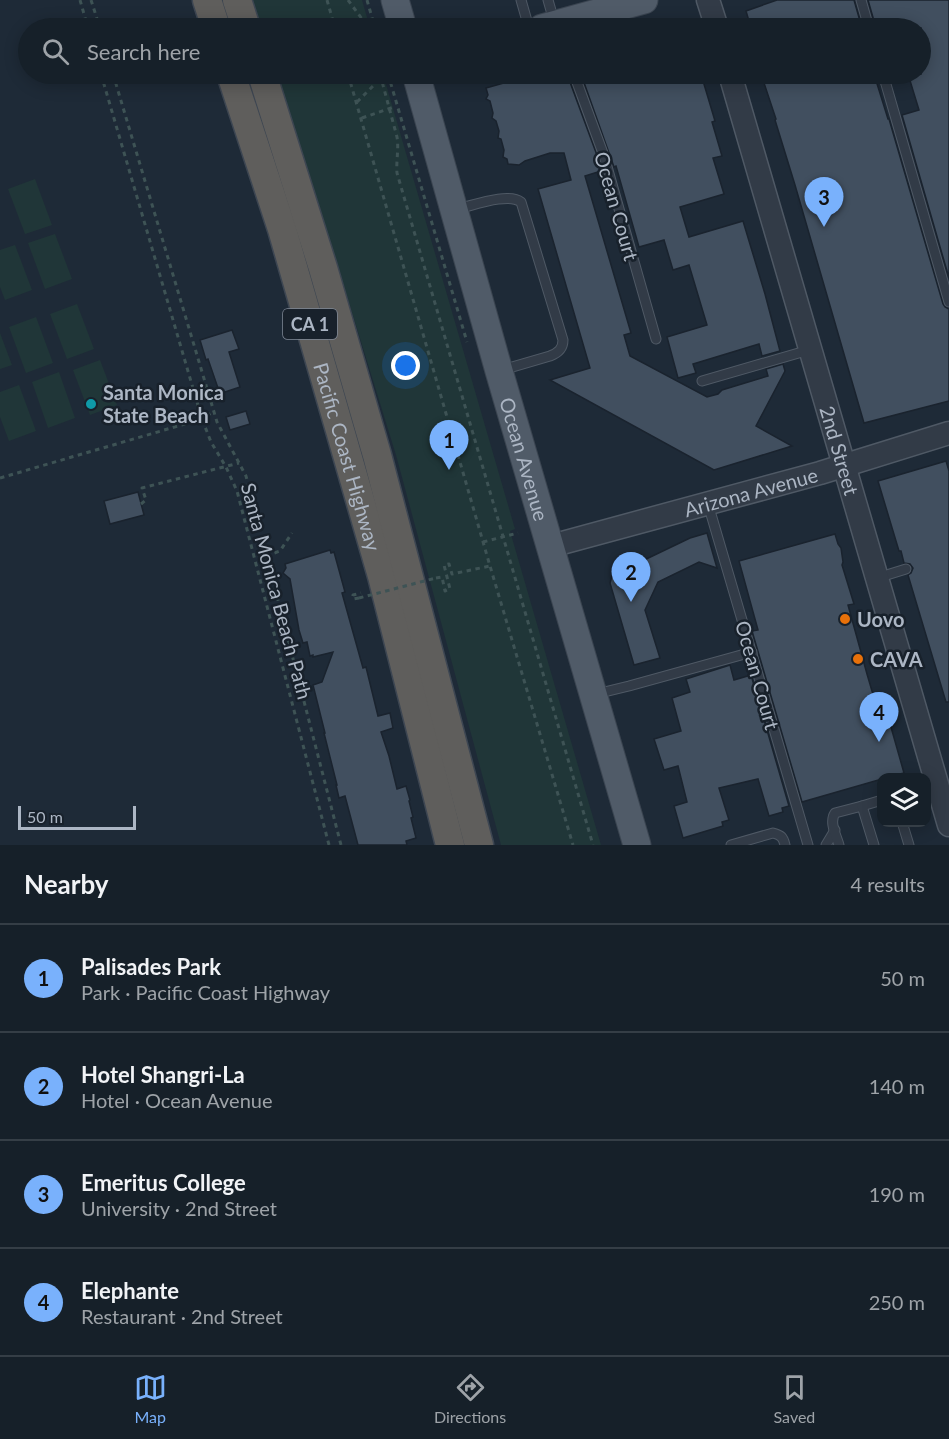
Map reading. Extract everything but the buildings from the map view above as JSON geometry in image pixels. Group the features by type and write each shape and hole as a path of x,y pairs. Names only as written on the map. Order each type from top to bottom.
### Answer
{"highway":[{"path":"212,15 241,12"},
{"name":"Pacific Coast Highway","path":"234,84 282,229 379,565 450,845"},
{"name":"Pacific Coast Highway","path":"265,84 323,268 376,455 479,845"}],"main road":[{"path":"394,0 400,18"},
{"path":"560,18 644,0"},
{"name":"Ocean Avenue","path":"419,84 637,845"}],"street":[{"path":"708,0 714,18"},
{"name":"2nd Street","path":"733,84 877,578 943,782 949,825"},
{"name":"Arizona Avenue","path":"551,546 708,504 949,433"}],"lane":[{"path":"521,0 526,18"},
{"path":"861,0 866,18"},
{"name":"Ocean Court","path":"578,84 604,156 656,339"},
{"path":"886,84 949,302"},
{"path":"455,210 504,198 517,199 521,202 562,339 561,349 556,353 500,370"},
{"path":"702,381 811,350"},
{"name":"Ocean Court","path":"708,504 808,845"},
{"path":"877,578 906,569"},
{"path":"593,694 752,652"},
{"path":"839,845 831,820 835,813 877,802"},
{"path":"862,806 874,845"},
{"path":"904,827 909,845"},
{"path":"826,845 835,830"},
{"path":"731,845 773,833 783,838 785,845"}],"path":[{"path":"80,0 85,18"},
{"path":"91,0 97,18"},
{"path":"327,0 332,18"},
{"path":"348,0 362,18"},
{"path":"367,0 372,18"},
{"name":"Santa Monica Beach Path","path":"104,84 202,419 211,442 237,491 329,845"},
{"path":"116,84 220,430 246,476 341,845"},
{"path":"351,84 483,543 573,845"},
{"path":"357,103 374,84"},
{"path":"383,84 398,145 397,173 593,845"},
{"path":"361,118 394,107"},
{"path":"0,478 202,419 214,411"},
{"path":"141,504 146,500 142,488 239,463"},
{"path":"266,556 280,551 292,533"},
{"path":"483,543 518,533"},
{"path":"361,592 352,595 354,599 442,577 445,591 450,590 444,565 449,564 452,574 490,566"}],"green space":[{"path":"251,0 362,0 367,18 257,18"},
{"path":"278,84 386,84 515,529 510,531 601,845 501,845 396,455 316,196"},
{"path":"35,179 52,225 25,234 8,189"},
{"path":"55,234 72,279 45,289 28,243"},
{"path":"15,245 32,290 5,300 0,287 0,250"},
{"path":"77,304 94,349 67,359 50,314"},
{"path":"36,317 53,363 26,373 9,327"},
{"path":"0,333 12,365 0,369"},
{"path":"100,360 117,405 90,415 73,370"},
{"path":"59,372 75,418 48,428 32,382"},
{"path":"19,385 36,431 9,441 0,417 0,392"}],"place":[{"name":"Emeritus College","path":"824,227"},
{"name":"Santa Monica State Beach","path":"91,404"},
{"name":"Palisades Park","path":"449,470"},
{"name":"Hotel Shangri-La","path":"631,602"},
{"name":"Uovo","path":"845,619"},
{"name":"CAVA","path":"858,659"},
{"name":"Elephante","path":"879,742"}]}
